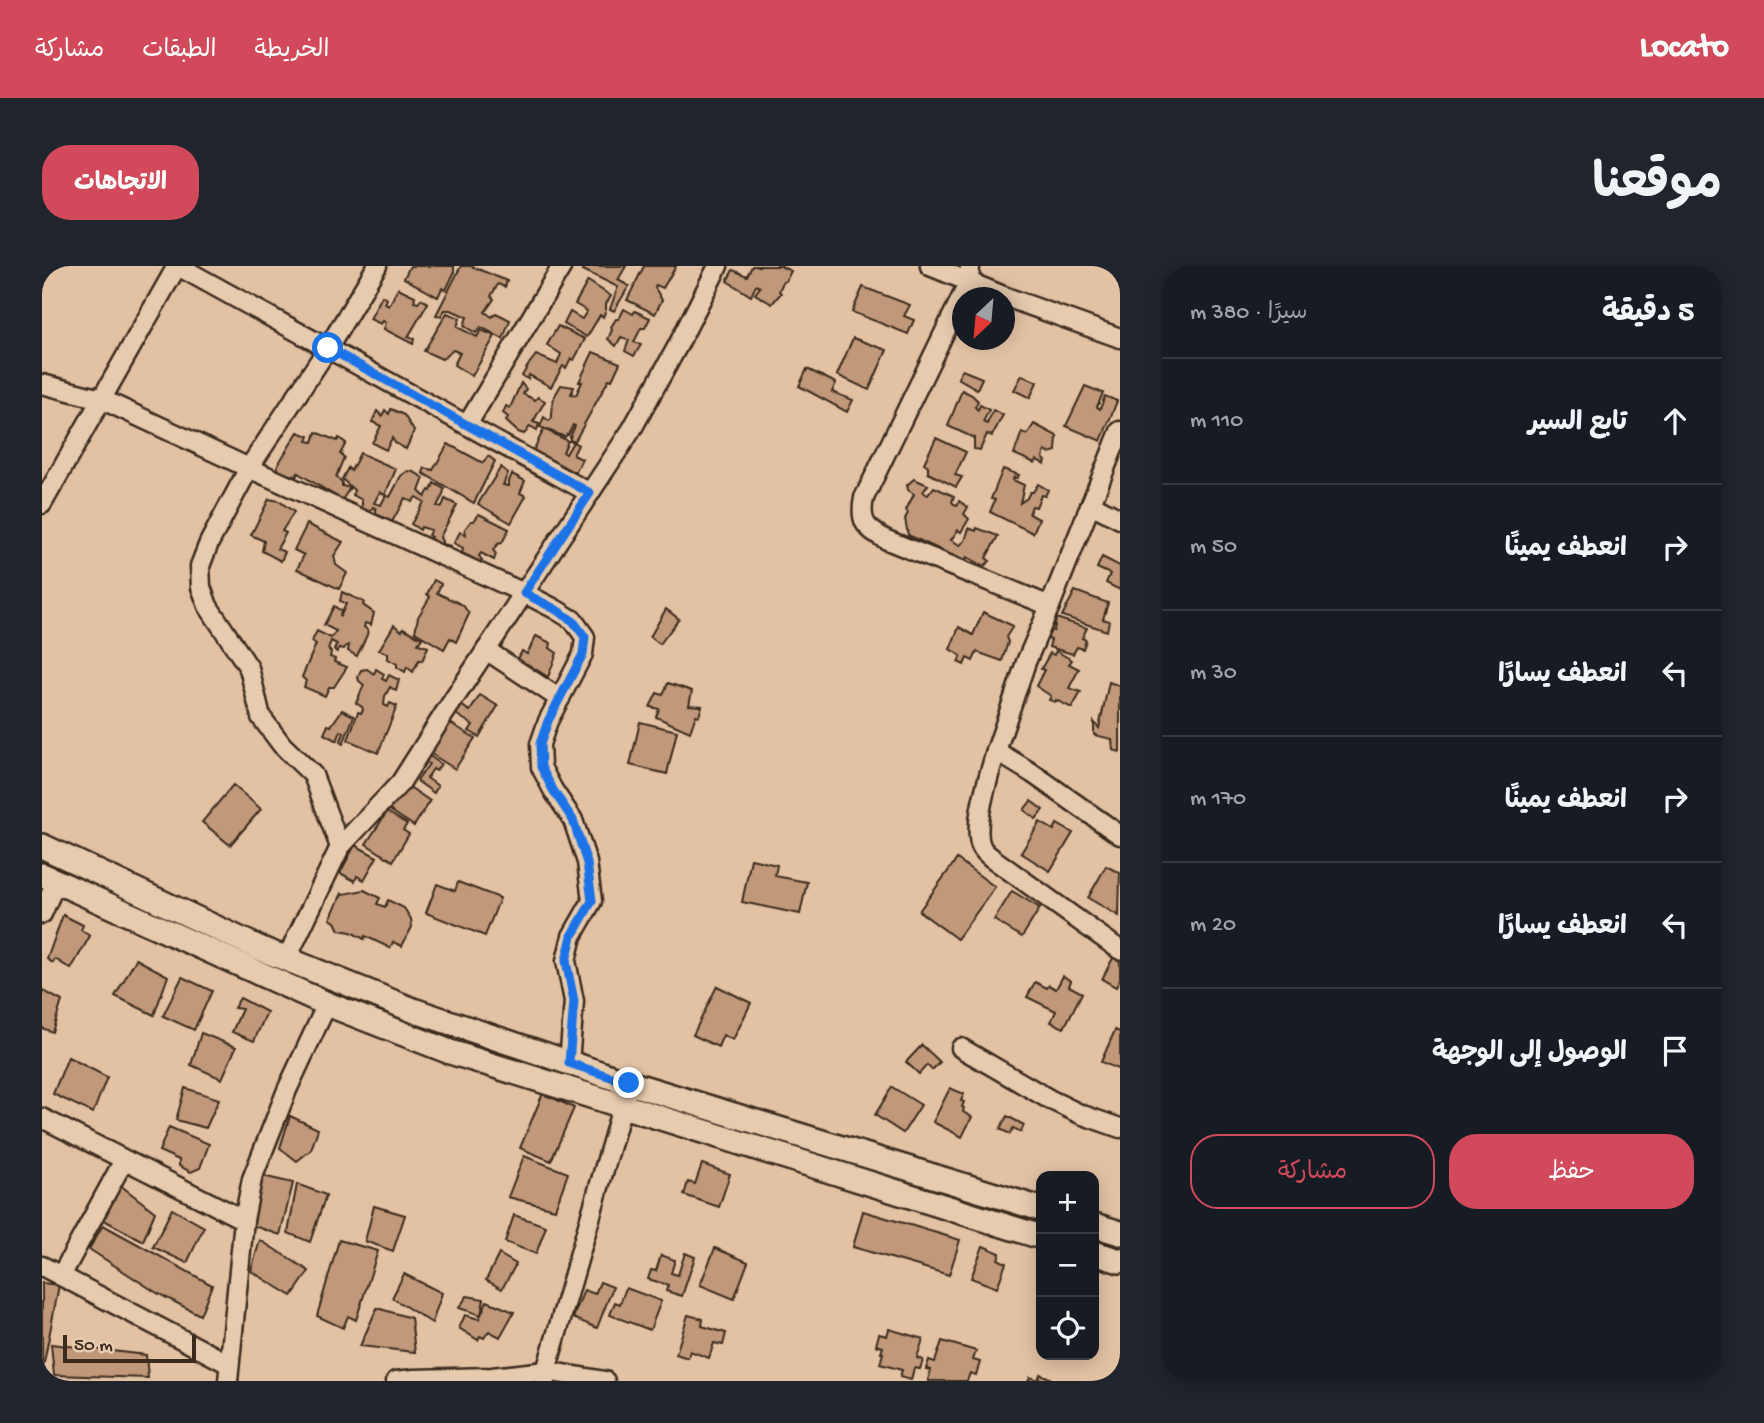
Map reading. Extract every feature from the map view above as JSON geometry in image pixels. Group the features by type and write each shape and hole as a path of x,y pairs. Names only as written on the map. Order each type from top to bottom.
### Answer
{"street":[{"path":"42,504 177,266 590,493"},
{"path":"340,847 313,775 282,746 261,717 249,668 208,606 201,587 200,566 209,543 249,468 328,348 377,266"},
{"path":"467,425 562,266"},
{"path":"286,960 340,847 401,782 632,429 718,266"},
{"path":"930,266 969,274 1120,338"},
{"path":"969,274 864,498 861,514 875,534 887,541 1050,606"},
{"path":"42,384 101,399 524,593 573,621 585,637 583,654 548,721 540,744 541,767 573,820 587,863 592,901 572,936 566,961 574,1001 569,1063"},
{"path":"1120,431 1026,662 996,751 978,832 981,846 992,858 1120,950"},
{"path":"1091,505 1120,519"},
{"path":"486,650 560,699"},
{"path":"996,751 1120,835"},
{"path":"42,846 286,960 413,1010 629,1083 1036,1207"},
{"path":"42,914 49,878 327,1004 450,1052 1036,1235"},
{"path":"42,1266 228,1373 244,1220 253,1179 287,1090 327,1004"},
{"path":"961,1048 1049,1099 1080,1114 1120,1128"},
{"path":"545,1376 629,1083"},
{"path":"42,1118 244,1220"},
{"path":"61,1276 124,1160"},
{"path":"1099,1227 1120,1233"},
{"path":"1099,1255 1120,1261"},
{"path":"396,1381 545,1376 605,1381"}],"building":[{"path":"410,266 454,266 454,273 446,290 442,288 438,297 404,278"},
{"path":"461,266 471,266 507,281 505,287 498,284 491,296 494,299 485,312 492,317 496,313 510,320 503,339 481,327 476,333 464,326 467,317 451,310 445,310 441,316 436,315"},
{"path":"585,266 626,266 618,280 629,286 614,311 610,309 618,287 583,270"},
{"path":"644,266 676,266 663,288 656,285 662,300 655,314 627,300"},
{"path":"752,266 782,266 791,271 783,282 779,291 781,293 772,304 755,294 760,287 756,285 751,296 727,281 733,270 747,276"},
{"path":"588,281 611,296 603,317 600,315 587,337 564,324 570,312 582,319 587,311 575,304"},
{"path":"863,287 910,305 904,316 914,320 908,334 852,312"},
{"path":"398,288 415,296 414,302 418,303 421,299 428,303 408,337 414,339 413,344 384,329 386,323 383,321 381,324 370,319 382,296 387,299 385,304 389,306"},
{"path":"624,309 650,318 634,342 641,345 634,356 625,351 629,340 621,337 616,346 608,339 611,327"},
{"path":"447,313 460,318 457,327 477,337 481,330 495,336 472,376 454,365 460,353 453,350 442,359 424,351"},
{"path":"558,326 585,339 574,360 571,358 566,368 563,366 551,387 529,375 528,379 522,376 536,355 557,364 561,354 547,345"},
{"path":"853,338 887,350 869,390 837,375"},
{"path":"593,352 620,363 575,441 570,441 575,426 573,425 565,437 540,427 544,417 549,421 552,418 554,397 561,385 574,387 571,394 576,395"},
{"path":"807,369 836,383 832,392 853,400 847,412 799,386"},
{"path":"962,370 982,378 977,389 958,378"},
{"path":"1022,375 1037,382 1030,398 1014,390"},
{"path":"521,383 526,389 523,394 545,401 533,422 539,424 537,430 530,426 524,434 506,421 508,417 503,413 506,406 510,408"},
{"path":"1085,386 1103,393 1097,407 1100,409 1105,396 1117,401 1101,441 1066,426"},
{"path":"962,390 978,401 975,407 978,410 980,405 989,410 983,422 987,424 993,410 1003,415 992,436 987,434 980,450 974,449 974,438 948,426"},
{"path":"391,409 404,415 414,431 406,449 392,438 386,450 372,443 381,426 372,422 377,411 382,416 385,410 389,414"},
{"path":"1034,424 1057,436 1056,451 1045,451 1045,464 1037,460 1035,463 1014,454 1022,432 1027,435"},
{"path":"544,429 568,441 563,452 566,454 573,442 578,445 573,455 582,459 574,476 545,461 533,451"},
{"path":"298,432 309,436 307,441 313,442 316,432 337,441 339,438 346,443 340,454 344,457 336,477 342,482 342,486 350,488 342,500 298,473 296,477 281,476 277,466"},
{"path":"936,438 966,452 955,475 962,477 956,487 928,473 928,466 924,463"},
{"path":"448,444 483,463 488,456 495,461 474,503 423,473 425,468 433,470"},
{"path":"360,453 396,469 385,495 380,492 374,503 381,505 386,495 390,497 401,476 408,471 424,478 419,491 425,497 434,483 444,489 437,506 442,507 445,499 457,505 440,537 443,544 451,546 449,552 428,541 431,530 421,527 420,530 411,524 424,502 416,497 412,502 405,498 392,522 376,514 373,507 369,513 362,509 362,500 353,495 354,490 342,479 348,468 351,471"},
{"path":"501,467 508,473 503,485 509,486 512,474 525,481 520,493 526,496 511,523 478,504"},
{"path":"1003,469 1019,475 1013,480 1024,485 1020,503 1038,484 1048,490 1045,496 1041,495 1036,507 1032,506 1029,514 1039,519 1033,533 990,512 995,500 991,499"},
{"path":"914,479 928,485 923,492 928,495 934,487 954,496 954,504 958,505 959,501 968,507 964,514 969,519 961,532 958,530 951,540 960,545 965,541 969,528 976,531 977,528 998,536 986,558 990,561 984,566 967,557 964,561 908,535 906,510 914,494 908,490 907,485"},
{"path":"269,499 279,501 294,512 282,531 286,533 277,549 285,552 281,561 262,551 264,541 251,535"},
{"path":"479,514 509,529 502,543 493,550 496,554 494,560 481,553 480,562 462,553 463,548 454,543 460,532 466,535 465,529"},
{"path":"307,524 343,542 334,556 336,565 347,573 339,589 297,569 304,555 294,550"},
{"path":"1102,557 1120,566 1120,590 1106,583 1110,574 1097,568"},
{"path":"434,580 441,584 437,593 463,605 469,614 456,642 450,638 444,649 415,632 418,617 430,597 427,594"},
{"path":"1075,591 1108,603 1103,619 1109,621 1107,631 1062,616"},
{"path":"342,592 364,602 363,605 374,613 371,625 365,623 367,635 357,656 348,651 349,645 344,649 339,648 337,652 334,650 337,644 331,641 328,649 331,652 330,657 335,659 334,662 347,667 334,687 329,687 325,696 304,687 306,681 302,677 316,644 312,641 317,631 331,638 336,631 324,625 334,606 341,611 340,617 346,604 340,601"},
{"path":"666,609 679,619 660,644 650,637"},
{"path":"983,612 1013,626 1006,637 1008,642 1002,661 977,652 973,661 967,658 964,665 958,662 961,656 950,649 959,627 973,635"},
{"path":"1056,618 1087,628 1082,638 1086,640 1083,649 1077,647 1073,654 1049,647 1051,640 1043,637 1045,630 1054,631"},
{"path":"394,625 422,638 418,644 428,647 413,672 407,667 405,672 397,667 397,664 388,659 388,653 379,650"},
{"path":"536,636 551,643 550,648 557,653 548,677 527,664 523,671 515,665 522,651 527,654"},
{"path":"1056,651 1072,660 1069,664 1079,669 1069,688 1081,692 1072,708 1056,700 1049,700 1051,696 1036,686 1050,653 1054,655"},
{"path":"367,669 374,674 376,669 384,674 382,679 386,681 389,675 399,680 396,691 390,687 385,696 384,705 388,707 390,703 397,706 378,753 348,740 358,712 363,710 356,703 364,685 358,677 361,670"},
{"path":"1109,682 1120,686 1120,752 1113,750 1112,739 1094,735 1094,722 1099,728"},
{"path":"668,683 692,691 689,705 702,706 690,732 656,717 659,709 650,707 657,693 663,695"},
{"path":"480,695 498,706 479,737 469,731 473,725 454,713 459,704 470,711"},
{"path":"342,710 354,716 343,744 340,742 344,733 341,731 337,741 324,734 328,725 331,726"},
{"path":"447,721 475,738 455,769 428,752"},
{"path":"640,722 677,731 667,774 630,765"},
{"path":"428,755 441,764 436,771 433,769 427,778 438,786 434,793 417,781 429,764 424,761"},
{"path":"405,784 430,801 414,826 388,809"},
{"path":"233,785 261,809 230,845 202,822"},
{"path":"1031,801 1043,810 1036,819 1024,810"},
{"path":"387,812 407,824 403,830 409,834 393,861 366,844"},
{"path":"1040,822 1054,830 1057,824 1073,833 1050,871 1021,853"},
{"path":"355,845 377,857 364,880 357,876 355,881 340,873"},
{"path":"751,859 777,865 775,876 807,882 800,914 742,902"},
{"path":"957,859 995,887 957,939 919,911"},
{"path":"1106,866 1120,873 1119,916 1088,898"},
{"path":"458,882 500,898 485,936 426,913 437,884 455,891"},
{"path":"364,890 380,898 377,904 385,907 388,900 404,908 411,919 412,927 402,946 393,942 390,948 365,936 364,939 351,932 339,930 330,919 342,893"},
{"path":"1012,891 1040,908 1022,937 994,920"},
{"path":"63,915 83,925 81,930 90,936 71,969 55,959 53,963 47,959"},
{"path":"1114,956 1120,961 1120,979 1116,987 1102,979"},
{"path":"136,959 168,976 154,1015 115,996"},
{"path":"1063,976 1071,981 1069,986 1082,993 1064,1028 1051,1022 1056,1011 1027,997 1035,982 1056,989"},
{"path":"182,977 212,991 194,1030 163,1016"},
{"path":"717,986 751,1003 733,1040 723,1035 718,1047 693,1035"},
{"path":"42,990 62,1001 52,1032 42,1028"},
{"path":"240,998 267,1012 254,1041 232,1032 242,1009 234,1008"},
{"path":"1115,1030 1120,1032 1120,1070 1101,1062"},
{"path":"201,1033 236,1047 222,1079 191,1065"},
{"path":"922,1045 940,1062 932,1070 927,1065 919,1074 906,1062"},
{"path":"68,1057 107,1077 93,1113 53,1094"},
{"path":"892,1087 921,1105 903,1133 875,1115"},
{"path":"185,1088 219,1099 206,1128 176,1120"},
{"path":"950,1088 964,1094 961,1101 964,1102 963,1112 972,1117 962,1137 933,1122"},
{"path":"543,1093 574,1108 551,1161 520,1148"},
{"path":"290,1116 318,1129 311,1150 297,1161 280,1148"},
{"path":"1007,1116 1024,1125 1021,1132 1013,1128 1010,1134 1000,1129"},
{"path":"169,1127 209,1144 200,1168 191,1172 179,1166 179,1160 159,1151"},
{"path":"524,1156 568,1173 555,1209 508,1197"},
{"path":"702,1164 730,1174 719,1207 684,1195 688,1182 695,1184"},
{"path":"258,1175 293,1183 280,1235 249,1224"},
{"path":"297,1184 326,1195 310,1242 288,1233"},
{"path":"120,1185 155,1212 143,1241 104,1220"},
{"path":"374,1206 405,1215 393,1251 365,1241"},
{"path":"172,1209 204,1227 187,1263 153,1247"},
{"path":"863,1211 960,1240 949,1275 853,1247"},
{"path":"514,1215 546,1226 536,1254 505,1242"},
{"path":"103,1225 212,1285 200,1315 157,1293 89,1249"},
{"path":"260,1240 309,1271 292,1296 251,1271"},
{"path":"339,1240 378,1251 356,1320 348,1316 343,1328 317,1316"},
{"path":"983,1246 1000,1253 998,1259 1006,1263 997,1288 971,1278"},
{"path":"715,1248 748,1262 734,1299 700,1285"},
{"path":"685,1253 695,1257 682,1296 666,1291 668,1285 648,1279 651,1270 656,1271 661,1255 675,1260 671,1273 678,1275"},
{"path":"499,1254 516,1264 502,1289 486,1280"},
{"path":"404,1274 442,1293 432,1323 392,1298"},
{"path":"600,1282 613,1287 597,1328 573,1318 584,1290 595,1294"},
{"path":"42,1283 59,1285 42,1373"},
{"path":"626,1288 661,1301 650,1330 610,1315 615,1302 620,1304"},
{"path":"467,1296 484,1299 481,1315 459,1308"},
{"path":"487,1301 514,1312 500,1337 489,1331 484,1338 480,1336 478,1340 459,1328 465,1315 479,1319"},
{"path":"377,1308 411,1318 415,1352 360,1346"},
{"path":"688,1315 703,1319 702,1326 726,1333 723,1345 714,1343 709,1358 690,1351 688,1358 676,1354"},
{"path":"889,1329 923,1339 917,1358 923,1360 920,1369 914,1368 911,1380 900,1377 902,1370 880,1364 883,1347 876,1345 879,1334 887,1336"},
{"path":"942,1341 976,1351 973,1360 980,1362 976,1375 970,1373 967,1381 928,1381 931,1370 926,1369 929,1360 935,1362"},
{"path":"51,1344 146,1355 148,1378 54,1375"},
{"path":"1040,1374 1050,1378 1049,1381 1028,1381 1030,1377 1038,1380"}],"route":[{"path":"328,348 590,493 524,593 573,621 585,637 583,654 548,721 540,744 541,767 573,820 587,863 592,901 572,936 566,961 574,1001 569,1063 629,1083"}]}
